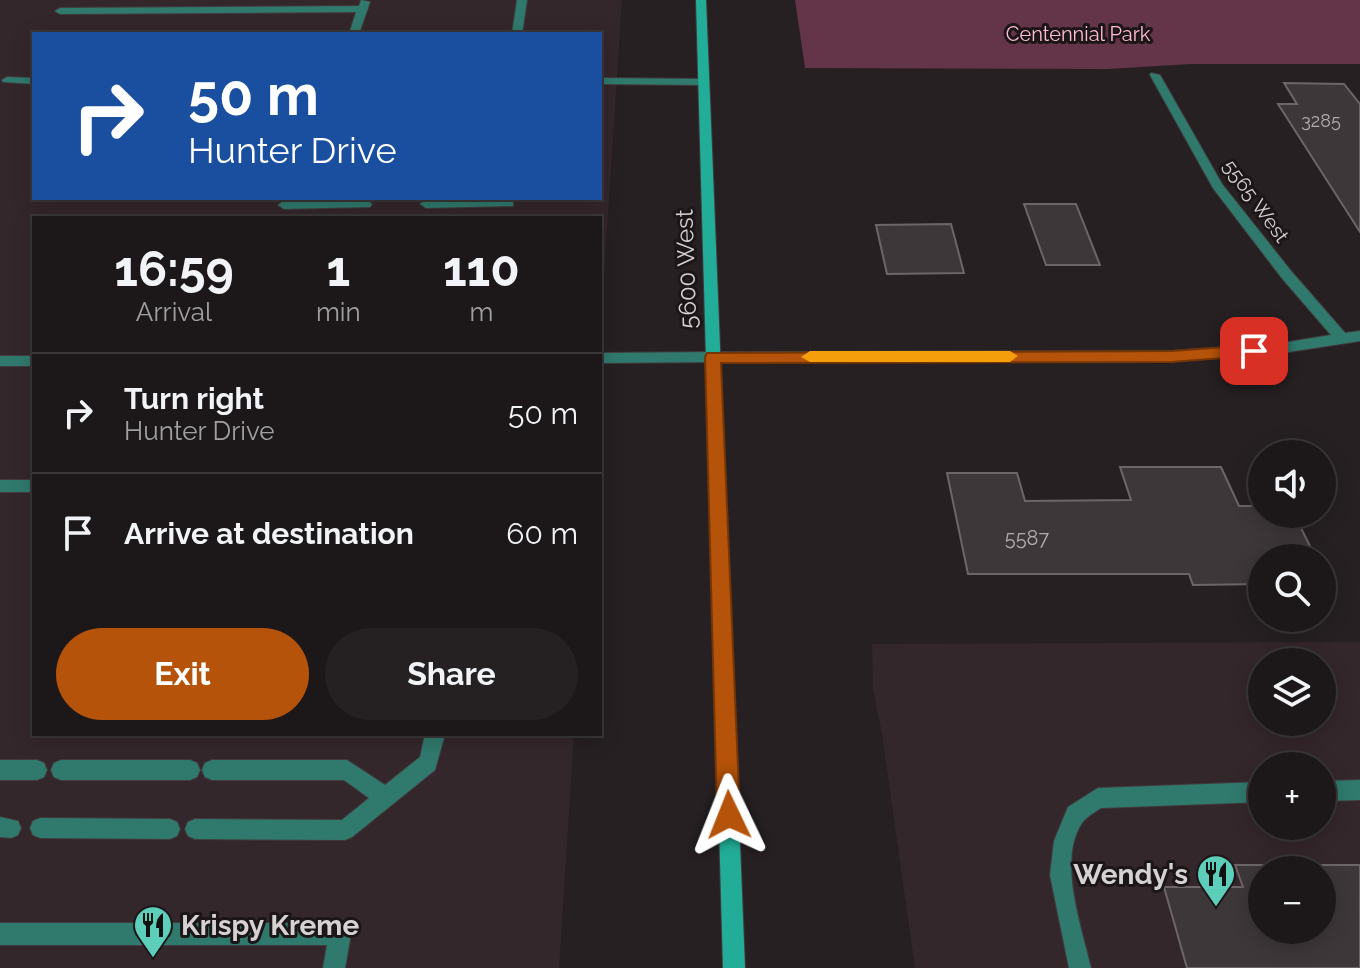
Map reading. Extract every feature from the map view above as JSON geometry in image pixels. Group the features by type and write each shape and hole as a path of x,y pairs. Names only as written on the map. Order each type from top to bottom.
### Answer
{"main road":[{"name":"5600 West","path":"701,0 734,968"}],"street":[{"path":"517,32 522,0"},
{"path":"60,11 364,4 355,32"},
{"name":"5565 West","path":"1155,75 1217,185 1286,274 1342,339"},
{"path":"7,80 32,81"},
{"path":"602,81 703,82"},
{"path":"426,204 510,201"},
{"path":"286,202 366,204"},
{"path":"602,358 1172,356 1282,348 1360,336"},
{"path":"0,361 32,361"},
{"path":"0,486 32,486"},
{"path":"195,829 345,830 428,763 435,736"},
{"path":"0,770 37,770"},
{"path":"61,770 190,770"},
{"path":"212,770 347,770 385,797"},
{"path":"1336,791 1360,790"},
{"path":"1080,968 1060,875 1064,841 1075,814 1098,798 1248,792"},
{"path":"40,828 170,829"},
{"path":"0,934 340,934 334,968"}],"shaded area":[{"path":"0,0 622,0 602,306 602,216 32,216 32,736 574,736 559,968 0,968"},
{"path":"1360,642 1360,968 915,968 873,689 872,644"}],"green space":[{"name":"Centennial Park","path":"795,0 1360,0 1360,64 1191,64 1108,69 805,68"}],"building":[{"path":"1284,83 1344,84 1360,104 1360,232 1278,104 1297,104"},
{"path":"1024,204 1076,204 1100,265 1046,265"},
{"path":"951,224 964,273 887,274 876,225"},
{"path":"1120,467 1221,467 1239,506 1248,506 1248,528 1301,528 1309,544 1248,544 1248,584 1193,585 1189,574 968,574 947,473 1017,473 1025,501 1131,500"},
{"name":"Wendy's","path":"1235,865 1248,865 1248,944 1336,944 1336,865 1360,865 1360,968 1187,968 1164,887 1243,887"}],"slow traffic":[{"path":"810,357 1010,356"}],"place":[{"name":"Wendy's","path":"1216,908"},
{"name":"Krispy Kreme","path":"153,959"}],"route":[{"path":"729,815 713,357 1172,356 1254,351"}]}
